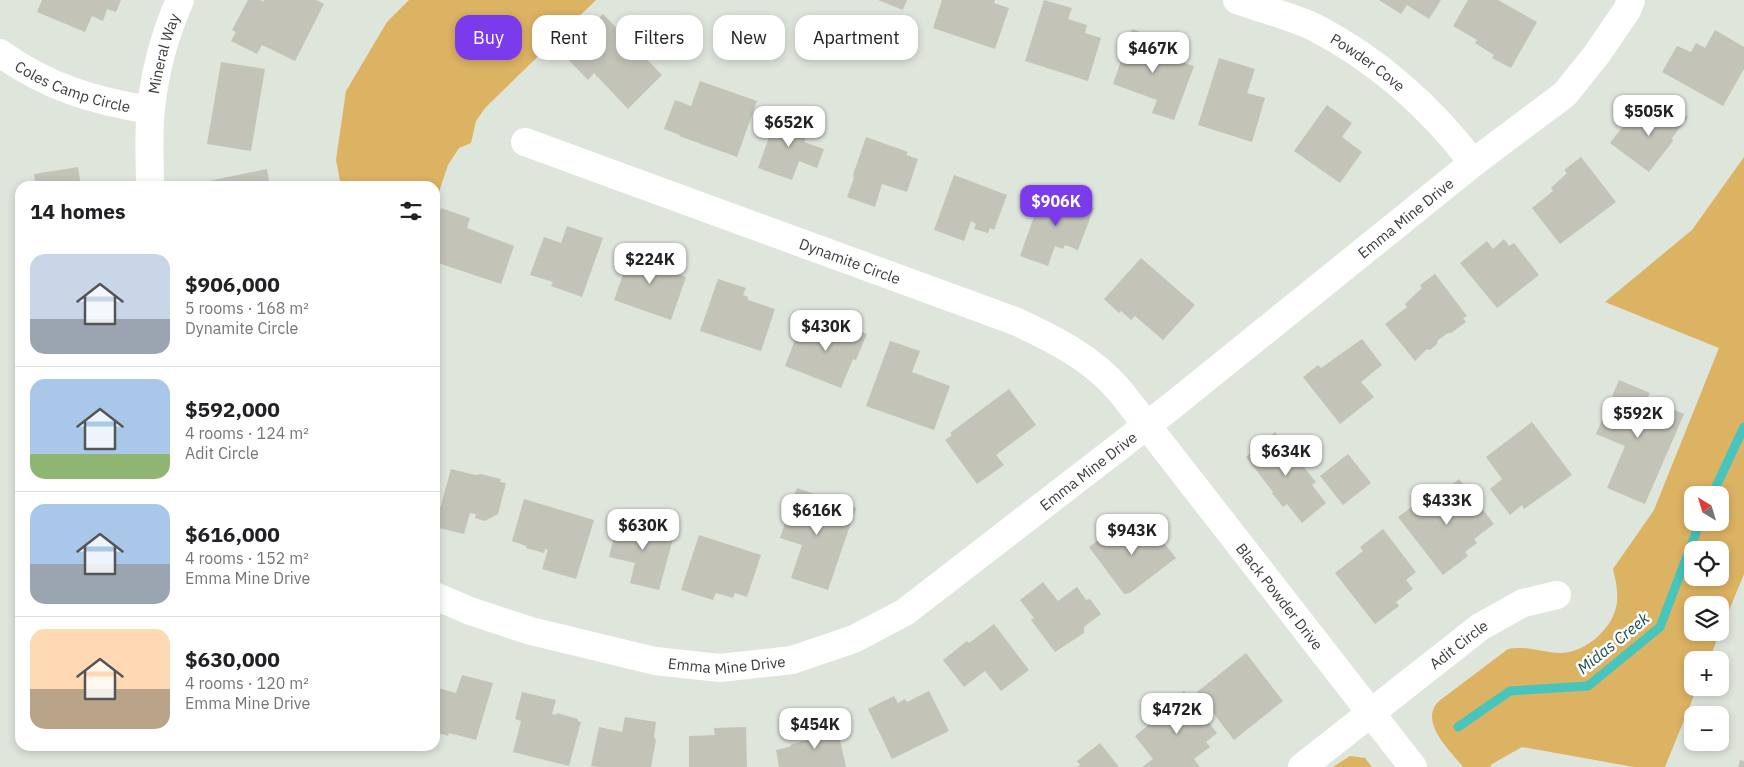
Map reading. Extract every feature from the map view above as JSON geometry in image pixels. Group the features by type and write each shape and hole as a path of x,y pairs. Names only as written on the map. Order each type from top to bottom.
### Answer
{"street":[{"name":"Mineral Way","path":"150,110 161,54 170,23 180,0"},
{"name":"Powder Cove","path":"1238,0 1312,26 1343,43 1373,63 1402,87 1432,116 1459,144 1473,163"},
{"name":"Emma Mine Drive","path":"440,598 470,611 531,631 655,661 720,668 792,660 854,639 905,612 1147,426 1473,163 1565,94 1598,54 1627,10 1631,0"},
{"name":"Coles Camp Circle","path":"0,53 40,79 69,91 98,100 150,110"},
{"path":"150,110 150,181"},
{"name":"Dynamite Circle","path":"525,142 1016,321 1049,336 1082,356 1112,382 1147,426"},
{"name":"Black Powder Drive","path":"1147,426 1413,767"},
{"name":"Adit Circle","path":"1302,767 1480,626 1523,603 1557,595"}],"shaded area":[{"path":"409,0 596,0 581,15 532,15 532,60 534,60 485,108 476,121 471,143 459,148 448,165 440,189 440,181 340,181 336,160 346,91 387,22"},
{"path":"1744,157 1744,574 1729,611 1729,596 1684,596 1684,641 1717,641 1713,651 1684,651 1684,696 1694,696 1690,706 1684,706 1684,720 1665,767 1634,767 1522,747 1490,767 1463,767 1438,736 1434,727 1433,709 1439,701 1508,649 1522,648 1547,652 1570,652 1589,644 1610,622 1617,603 1613,569 1654,510 1719,348 1605,302 1692,230"},
{"path":"1350,756 1365,758 1372,767 1333,767"}],"building":[{"path":"42,0 121,0 116,12 107,9 103,21 92,16 85,32 37,12"},
{"path":"248,0 264,2 264,0 316,0 324,4 295,61 262,45 257,54 231,41 236,32 232,30"},
{"path":"878,0 907,0 903,10"},
{"path":"942,0 995,0 994,3 1009,8 995,49 933,28"},
{"path":"1044,0 1072,8 1068,19 1087,25 1085,33 1101,38 1088,81 1025,61"},
{"path":"1379,0 1441,0 1429,19 1407,5 1401,14"},
{"path":"1468,0 1498,0 1537,22 1511,68 1492,58 1494,55 1475,43 1477,40 1453,26"},
{"path":"606,17 616,27 616,60 647,60 662,75 628,109 594,73 588,80 569,60 606,60"},
{"path":"1132,29 1161,39 1155,55 1194,66 1174,120 1152,113 1157,100 1113,84"},
{"path":"1715,30 1744,47 1744,69 1723,106 1662,72 1677,46 1691,52 1696,43 1705,48"},
{"path":"1219,58 1255,69 1247,93 1265,98 1252,142 1198,125"},
{"path":"221,62 265,69 251,151 207,144"},
{"path":"700,81 757,101 737,157 664,129 675,100 691,106"},
{"path":"1327,105 1352,123 1342,137 1362,152 1340,183 1294,151"},
{"path":"1674,106 1688,117 1672,138 1673,141 1649,172 1610,143 1627,121 1637,127 1641,122 1639,120 1641,114 1646,109 1651,108 1665,118"},
{"path":"778,112 810,124 804,142 824,149 817,168 799,161 792,180 758,168"},
{"path":"866,137 908,152 906,155 918,159 907,192 882,184 875,207 847,197"},
{"path":"1581,157 1616,202 1560,244 1532,208 1553,191 1551,188 1567,173 1564,170"},
{"path":"78,167 80,181 35,181 34,174"},
{"path":"267,169 269,181 209,181"},
{"path":"954,175 1007,195 994,230 990,228 988,233 974,229 976,224 971,221 964,241 934,230"},
{"path":"1043,191 1094,208 1078,250 1065,245 1063,249 1055,246 1048,266 1020,256"},
{"path":"441,208 470,218 467,228 514,246 501,284 440,264"},
{"path":"567,226 603,238 582,297 551,286 553,282 530,275 544,237 561,243"},
{"path":"1504,239 1509,246 1514,243 1539,275 1497,308 1460,263 1487,241 1493,249"},
{"path":"633,246 663,256 659,267 686,277 671,320 614,300"},
{"path":"1141,258 1195,305 1163,340 1135,316 1131,320 1121,311 1119,313 1104,299"},
{"path":"1435,274 1467,316 1463,318 1466,322 1438,340 1437,344 1430,350 1427,349 1415,361 1385,324 1407,307 1405,304 1422,288 1420,285"},
{"path":"718,279 746,288 743,295 748,297 748,300 775,309 761,351 700,331"},
{"path":"832,320 867,334 856,360 853,359 841,388 785,366 801,324 826,334"},
{"path":"1362,339 1382,365 1361,382 1374,397 1340,424 1303,377 1318,365 1321,368"},
{"path":"890,341 920,351 912,372 950,386 934,430 866,406"},
{"path":"1619,380 1650,393 1647,398 1684,414 1645,504 1607,488 1625,446 1596,434"},
{"path":"1009,389 1036,425 996,455 1004,465 977,484 945,440 952,435 950,433"},
{"path":"1532,422 1572,475 1524,509 1522,505 1510,515 1490,489 1502,479 1486,457"},
{"path":"1275,432 1316,482 1312,485 1326,503 1302,523 1287,504 1283,507 1246,457"},
{"path":"1348,454 1371,483 1343,505 1320,476"},
{"path":"451,469 501,479 500,482 506,483 498,514 485,521 475,518 476,514 470,513 464,534 440,528 440,509"},
{"path":"1459,479 1494,524 1474,539 1477,543 1465,552 1468,556 1443,575 1398,517 1417,503 1421,508"},
{"path":"797,488 856,508 828,590 791,578 802,545 780,538"},
{"path":"524,499 594,520 576,579 542,569 548,550 545,549 544,553 526,548 526,546 512,541"},
{"path":"619,517 675,531 659,590 630,583 635,563 609,557"},
{"path":"1148,523 1176,558 1130,593 1124,594 1089,547 1112,530 1117,537 1133,525 1138,531"},
{"path":"1383,529 1416,572 1406,580 1413,589 1396,602 1399,606 1375,624 1335,573 1363,551 1360,547"},
{"path":"699,535 761,555 747,597 735,593 733,598 716,593 713,600 681,590"},
{"path":"1043,582 1058,601 1077,587 1086,600 1090,599 1101,614 1084,627 1084,633 1055,652 1031,620 1034,618 1020,600"},
{"path":"994,624 1029,670 1001,691 985,671 964,687 943,660 967,641 969,643"},
{"path":"1246,653 1283,701 1234,740 1197,692"},
{"path":"462,675 493,683 476,740 449,733 448,736 440,734 440,688 456,693"},
{"path":"929,691 949,731 892,759 868,709 894,696 898,703 905,699 907,702"},
{"path":"1184,691 1217,733 1206,742 1210,747 1194,759 1200,767 1142,767 1153,759 1135,736 1163,713 1160,710"},
{"path":"522,692 556,700 552,714 556,715 557,713 578,719 581,722 569,766 513,752 521,721 515,719"},
{"path":"625,717 656,722 654,737 656,740 651,767 591,766 599,727 622,732"},
{"path":"836,722 846,767 779,767 776,750 808,740 806,729"},
{"path":"746,727 747,767 689,767 689,736 715,735 714,728"},
{"path":"1100,743 1119,767 1077,767 1080,765 1077,761"},
{"path":"1740,760 1744,761 1744,767 1738,767"}],"waterway":[{"name":"Midas Creek","path":"1716,486 1744,427"},
{"name":"Midas Creek","path":"1458,727 1510,691 1588,686 1660,627 1697,531"}]}
